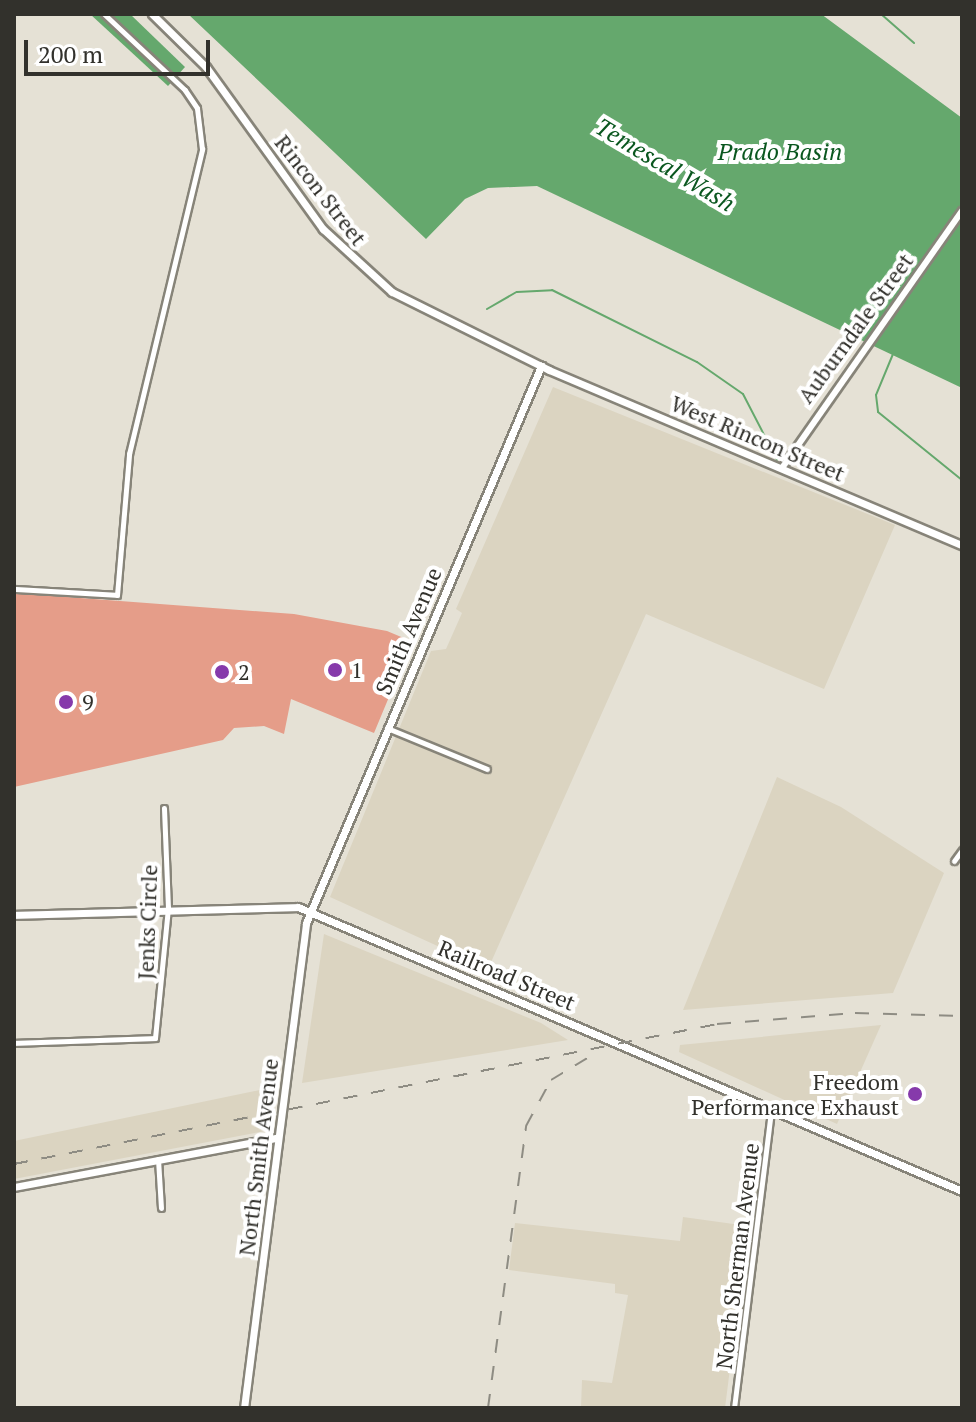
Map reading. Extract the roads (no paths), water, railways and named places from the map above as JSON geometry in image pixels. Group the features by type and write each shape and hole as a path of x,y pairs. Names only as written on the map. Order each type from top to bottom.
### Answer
{"main road":[{"name":"Rincon Street","path":"152,14 206,67 323,229 364,271 417,308 541,366"},
{"name":"West Rincon Street","path":"541,366 962,545"},
{"name":"Smith Avenue","path":"309,911 541,366"},
{"name":"Railroad Street","path":"14,915 270,903 309,911 962,1191"},
{"name":"North Smith Avenue","path":"244,1408 309,911"},
{"path":"14,1187 277,1138"}],"street":[{"path":"14,589 117,595 129,454 202,126 185,90 104,14"},
{"name":"Auburndale Street","path":"782,468 962,211"},
{"path":"386,728 487,769"},
{"name":"Jenks Circle","path":"14,1043 155,1038 168,908 164,808"},
{"path":"954,861 962,850"},
{"name":"North Sherman Avenue","path":"734,1408 771,1109"},
{"path":"158,1158 161,1208"}],"water":[{"path":"90,14 130,14 185,67 168,86"},
{"name":"Prado Basin","path":"188,14 821,14 962,118 962,388 537,186 488,188 465,199 426,239"}],"waterway":[{"path":"881,14 914,43"},
{"path":"487,309 517,292 552,290 697,362 743,394 777,460"},
{"path":"893,354 876,395 878,412 962,480"}],"railway":[{"path":"14,1164 717,1024 855,1013 962,1016"},
{"path":"488,1408 526,1126 551,1080 594,1054"}],"place":[{"name":"1","path":"335,670"},
{"name":"2","path":"222,672"},
{"name":"9","path":"66,702"},
{"name":"Freedom Performance Exhaust","path":"915,1094"}],"water label":[{"name":"Temescal Wash","path":"665,165"}]}
